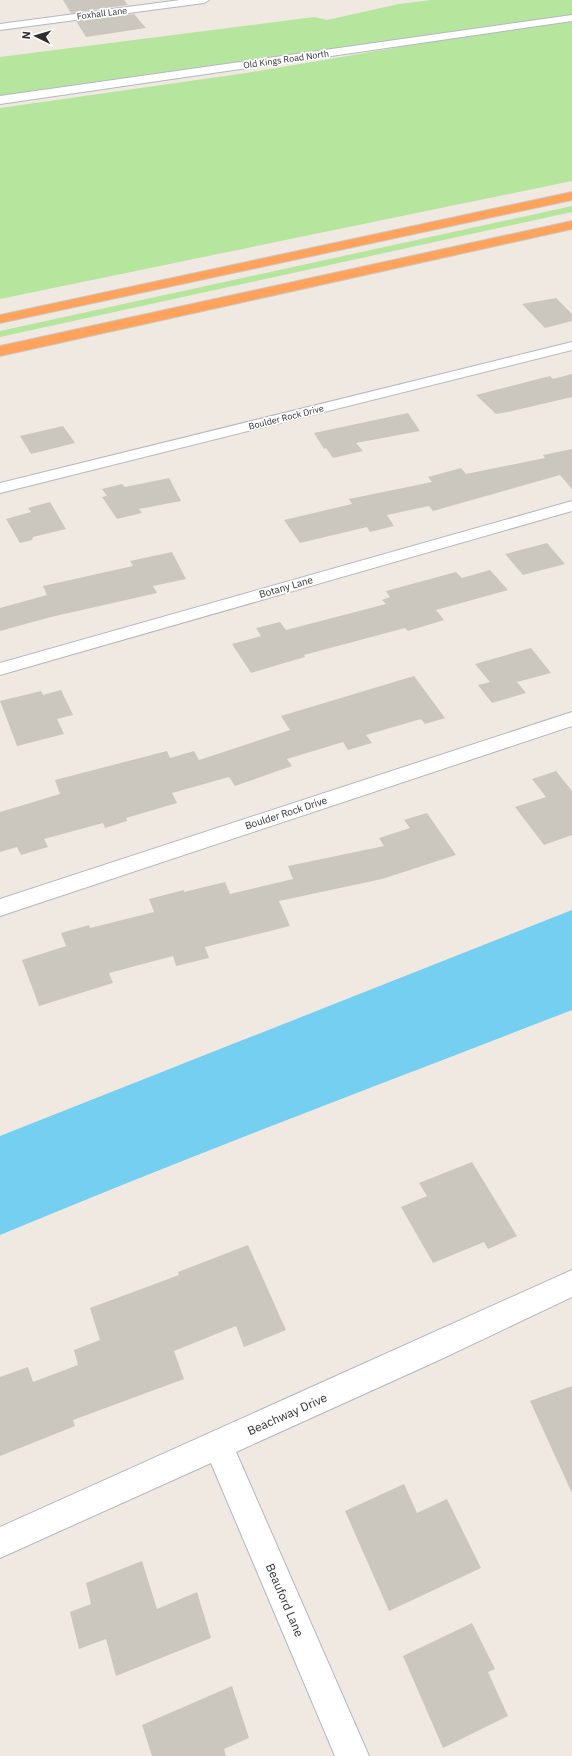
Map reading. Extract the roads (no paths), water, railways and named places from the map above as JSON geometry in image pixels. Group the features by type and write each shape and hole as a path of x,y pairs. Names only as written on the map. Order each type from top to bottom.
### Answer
{"highway":[{"path":"0,319 572,196"},
{"path":"0,351 572,224"}],"street":[{"name":"Foxhall Lane","path":"0,27 204,0"},
{"name":"Old Kings Road North","path":"0,100 572,18"},
{"name":"Boulder Rock Drive","path":"0,488 572,346"},
{"name":"Botany Lane","path":"0,669 572,506"},
{"name":"Boulder Rock Drive","path":"0,908 572,719"},
{"name":"Beachway Drive","path":"0,1543 434,1348 572,1283"},
{"name":"Beauford Lane","path":"218,1445 352,1756"}],"water":[{"path":"572,910 572,1010 214,1149 0,1235 0,1136"}]}
